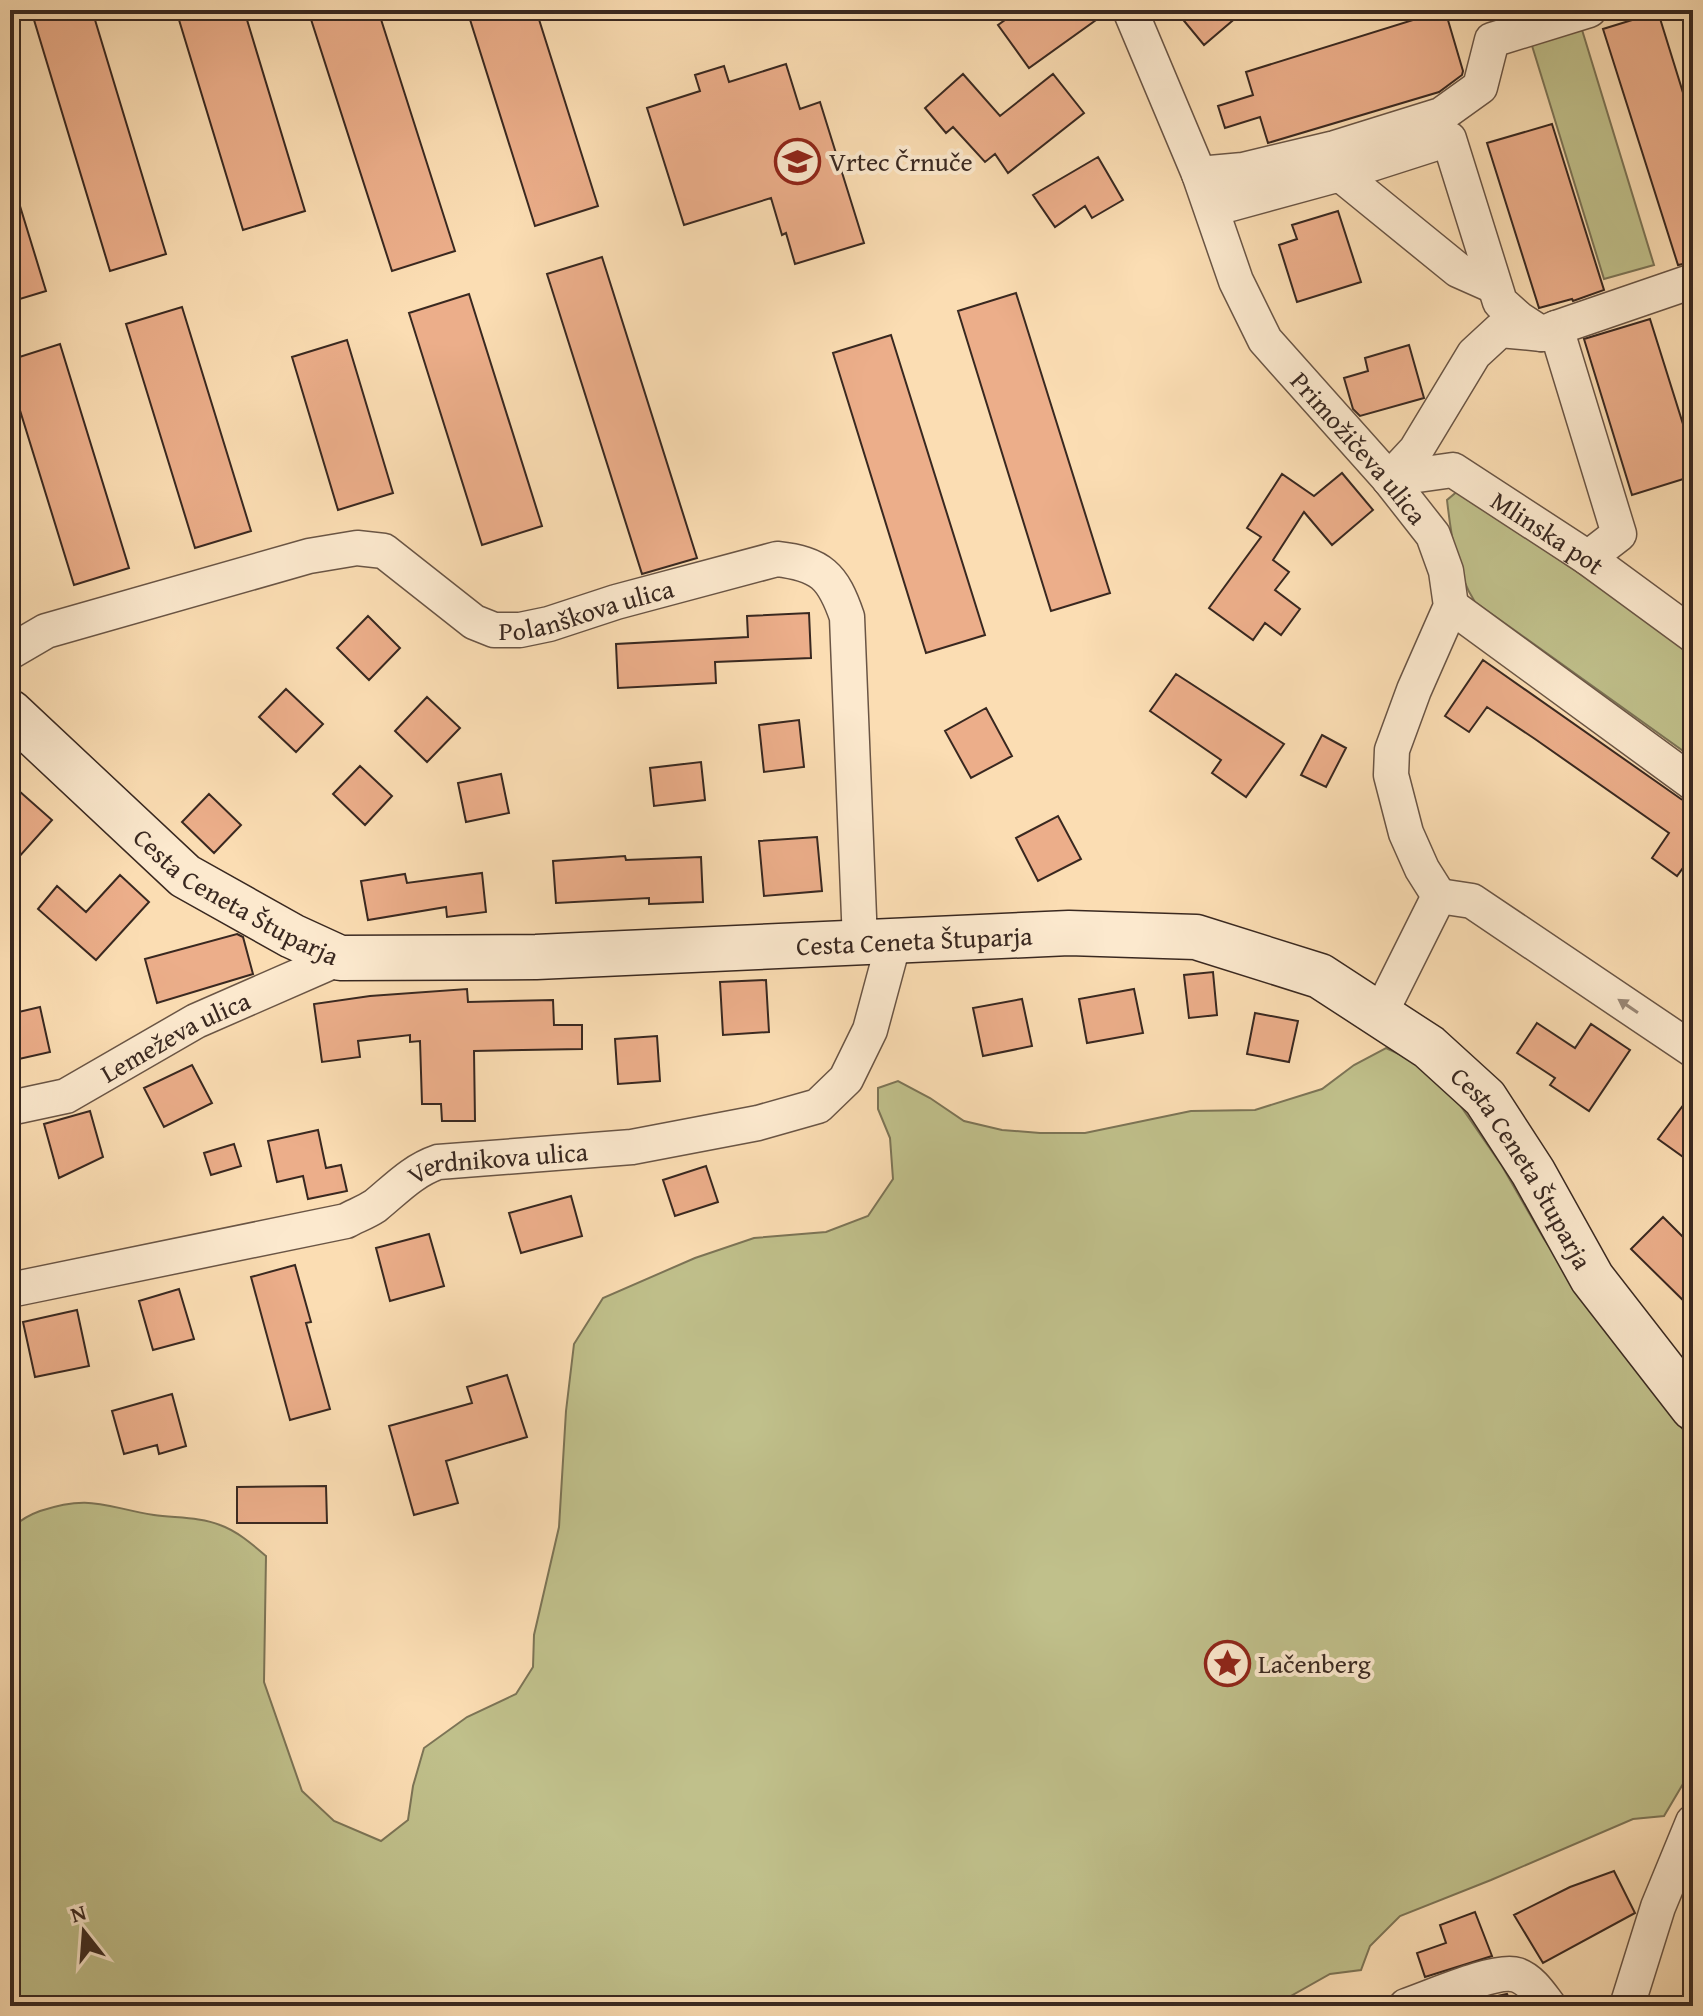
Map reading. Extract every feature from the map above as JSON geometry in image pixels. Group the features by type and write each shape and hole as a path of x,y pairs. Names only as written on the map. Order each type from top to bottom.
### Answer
{"street":[{"name":"Primožičeva ulica","path":"1130,10 1199,174 1236,281 1265,340 1389,479 1433,535 1446,571 1451,606"},
{"path":"1212,209 1340,174 1445,127 1480,87 1492,40 1589,10"},
{"path":"1199,174 1243,170 1445,127"},
{"path":"1445,127 1500,302 1519,319 1549,331 1619,534 1588,558"},
{"path":"1340,174 1458,270 1494,286"},
{"path":"1389,479 1416,450 1474,354 1500,330 1549,331 1693,281"},
{"name":"Mlinska pot","path":"1389,479 1453,470 1588,558 1693,635"},
{"name":"Polanškova ulica","path":"10,652 46,631 309,556 357,548 384,551 474,622 494,630 520,630 549,624 616,602 777,559 800,562 823,573 838,590 847,617 877,941"},
{"path":"1693,783 1451,606 1392,750 1391,775 1406,833 1422,869 1439,896 1472,901 1693,1050"},
{"name":"Cesta Ceneta Štuparja","path":"10,712 185,876 292,936 340,958 536,957 1069,933 1196,937 1320,976 1429,1047 1485,1098 1533,1172 1592,1278 1693,1408"},
{"path":"1380,1014 1439,896"},
{"name":"Verdnikova ulica","path":"10,1290 346,1221 372,1208 423,1167 438,1162 632,1147 758,1123 818,1106 846,1079 870,1030 877,941"},
{"name":"Lemeževa ulica","path":"10,1108 66,1096 196,1021 340,958"},
{"path":"1627,2006 1658,1907 1693,1822"},
{"path":"1406,2006 1502,1972 1519,1976 1535,1988 1549,2006"}],"green space":[{"path":"1579,20 1654,265 1604,279 1529,36"},
{"path":"1459,490 1693,652 1693,758 1475,602 1459,566 1450,527 1447,500"},
{"path":"1386,1048 1414,1061 1460,1105 1585,1299 1693,1443 1693,1767 1664,1816 1633,1819 1400,1916 1370,1946 1361,1970 1330,1974 1273,2006 10,2006 10,1531 20,1522 57,1506 97,1504 213,1522 238,1534 266,1556 264,1682 302,1791 334,1821 381,1841 408,1820 413,1786 424,1748 467,1717 516,1694 533,1667 534,1635 559,1527 566,1411 574,1344 603,1298 695,1258 754,1238 826,1232 868,1216 893,1179 890,1138 878,1109 878,1088 898,1081 964,1121 1002,1130 1085,1133 1191,1111 1255,1110 1322,1089 1354,1065"}],"building":[{"path":"31,10 92,10 166,254 110,271"},
{"path":"176,10 244,10 305,211 243,230"},
{"path":"308,10 378,10 455,251 392,271"},
{"path":"467,10 536,10 598,206 535,226"},
{"path":"1019,10 1110,10 1029,68 998,25"},
{"path":"1175,10 1245,10 1204,45"},
{"path":"1445,10 1463,71 1439,92 1268,143 1260,117 1225,128 1218,106 1253,95 1246,72"},
{"path":"1658,12 1693,125 1693,262 1678,265 1603,29"},
{"name":"Vrtec Črnuče","path":"786,64 800,109 820,102 864,243 795,264 771,198 684,225 647,108 700,91 695,75 724,66 729,82"},
{"path":"963,74 1000,116 1053,74 1084,113 1008,173 995,154 985,162 953,127 946,133 925,108"},
{"path":"1552,124 1604,290 1539,308 1487,143"},
{"path":"1098,157 1123,200 1092,218 1085,206 1055,227 1033,195"},
{"path":"16,193 46,291 10,302 10,194"},
{"path":"1338,211 1361,282 1297,302 1279,245 1297,239 1292,225"},
{"path":"602,257 697,558 642,574 547,274"},
{"path":"1016,293 1110,593 1051,611 958,311"},
{"path":"469,294 542,526 482,545 409,313"},
{"path":"182,307 251,531 195,548 126,324"},
{"path":"1650,319 1693,456 1693,476 1632,495 1584,339"},
{"path":"891,335 985,635 926,653 833,353"},
{"path":"347,340 393,493 338,510 292,357"},
{"path":"60,344 129,568 74,585 10,378 10,360"},
{"path":"1409,345 1424,398 1360,416 1353,409 1344,378 1368,371 1365,358"},
{"path":"1342,473 1373,510 1332,545 1304,512 1273,560 1289,572 1275,590 1300,609 1281,635 1265,623 1253,640 1209,608 1261,537 1247,528 1282,474 1314,496"},
{"path":"809,613 811,658 715,662 716,683 618,688 616,644 748,637 747,616"},
{"path":"368,616 400,648 369,680 337,648"},
{"path":"1483,660 1681,799 1693,803 1693,854 1677,876 1652,858 1669,833 1535,739 1487,707 1469,732 1445,716"},
{"path":"1176,674 1284,744 1246,797 1212,773 1221,760 1150,711"},
{"path":"286,689 323,724 296,752 259,717"},
{"path":"427,697 460,728 427,762 395,731"},
{"path":"986,708 1012,756 971,778 945,731"},
{"path":"799,720 804,767 764,772 759,725"},
{"path":"1322,735 1346,748 1326,787 1301,775"},
{"path":"701,762 705,800 654,806 650,768"},
{"path":"360,766 392,796 365,825 333,794"},
{"path":"501,774 509,813 466,822 458,783"},
{"path":"10,783 52,820 10,867"},
{"path":"209,794 241,825 214,853 182,822"},
{"path":"1058,816 1081,859 1038,881 1016,838"},
{"path":"817,837 822,891 764,896 759,841"},
{"path":"625,856 626,860 701,857 703,902 649,904 649,898 556,903 553,861"},
{"path":"482,873 486,912 447,917 446,907 368,920 361,881 405,874 407,883"},
{"path":"120,875 149,902 96,960 38,909 57,886 86,912"},
{"path":"237,934 243,937 253,974 157,1003 145,959"},
{"path":"1213,972 1217,1015 1189,1018 1184,975"},
{"path":"766,980 769,1032 723,1035 720,982"},
{"path":"467,989 468,1002 553,1000 554,1025 582,1025 582,1049 474,1051 475,1121 442,1121 441,1104 422,1104 420,1041 410,1042 410,1035 358,1041 360,1057 322,1062 314,1004 370,996"},
{"path":"1134,989 1143,1033 1087,1043 1079,999"},
{"path":"1022,999 1032,1046 983,1056 973,1008"},
{"path":"40,1007 50,1052 10,1061 10,1014"},
{"path":"1255,1013 1298,1021 1289,1062 1247,1054"},
{"path":"1537,1023 1575,1048 1591,1024 1630,1050 1589,1111 1550,1085 1555,1078 1517,1053"},
{"path":"657,1036 660,1081 618,1084 615,1039"},
{"path":"192,1065 212,1103 164,1127 144,1088"},
{"path":"1693,1092 1693,1164 1658,1139"},
{"path":"90,1111 103,1157 59,1178 44,1124"},
{"path":"318,1130 326,1168 341,1165 347,1191 308,1199 303,1176 277,1182 268,1141"},
{"path":"234,1144 241,1166 211,1175 204,1153"},
{"path":"706,1166 718,1202 675,1216 663,1180"},
{"path":"571,1196 582,1236 521,1253 509,1213"},
{"path":"1663,1217 1693,1247 1693,1310 1631,1249"},
{"path":"429,1234 444,1286 390,1301 376,1248"},
{"path":"295,1265 311,1322 306,1323 330,1409 290,1420 251,1277"},
{"path":"179,1289 194,1339 153,1350 139,1301"},
{"path":"77,1310 89,1366 35,1377 23,1322"},
{"path":"507,1375 527,1437 446,1461 458,1503 414,1515 389,1426 472,1403 467,1387"},
{"path":"172,1394 186,1446 159,1454 157,1445 124,1454 112,1411"},
{"path":"326,1486 327,1523 237,1523 237,1487"},
{"path":"1614,1871 1635,1913 1543,1963 1514,1915 1570,1887"},
{"path":"1475,1912 1492,1956 1425,1977 1417,1953 1446,1943 1440,1925"},
{"path":"1507,1994 1512,2006 1463,2006 1484,1999"}],"place":[{"name":"Vrtec Črnuče","path":"798,161"},
{"name":"Lačenberg","path":"1227,1663"}]}
